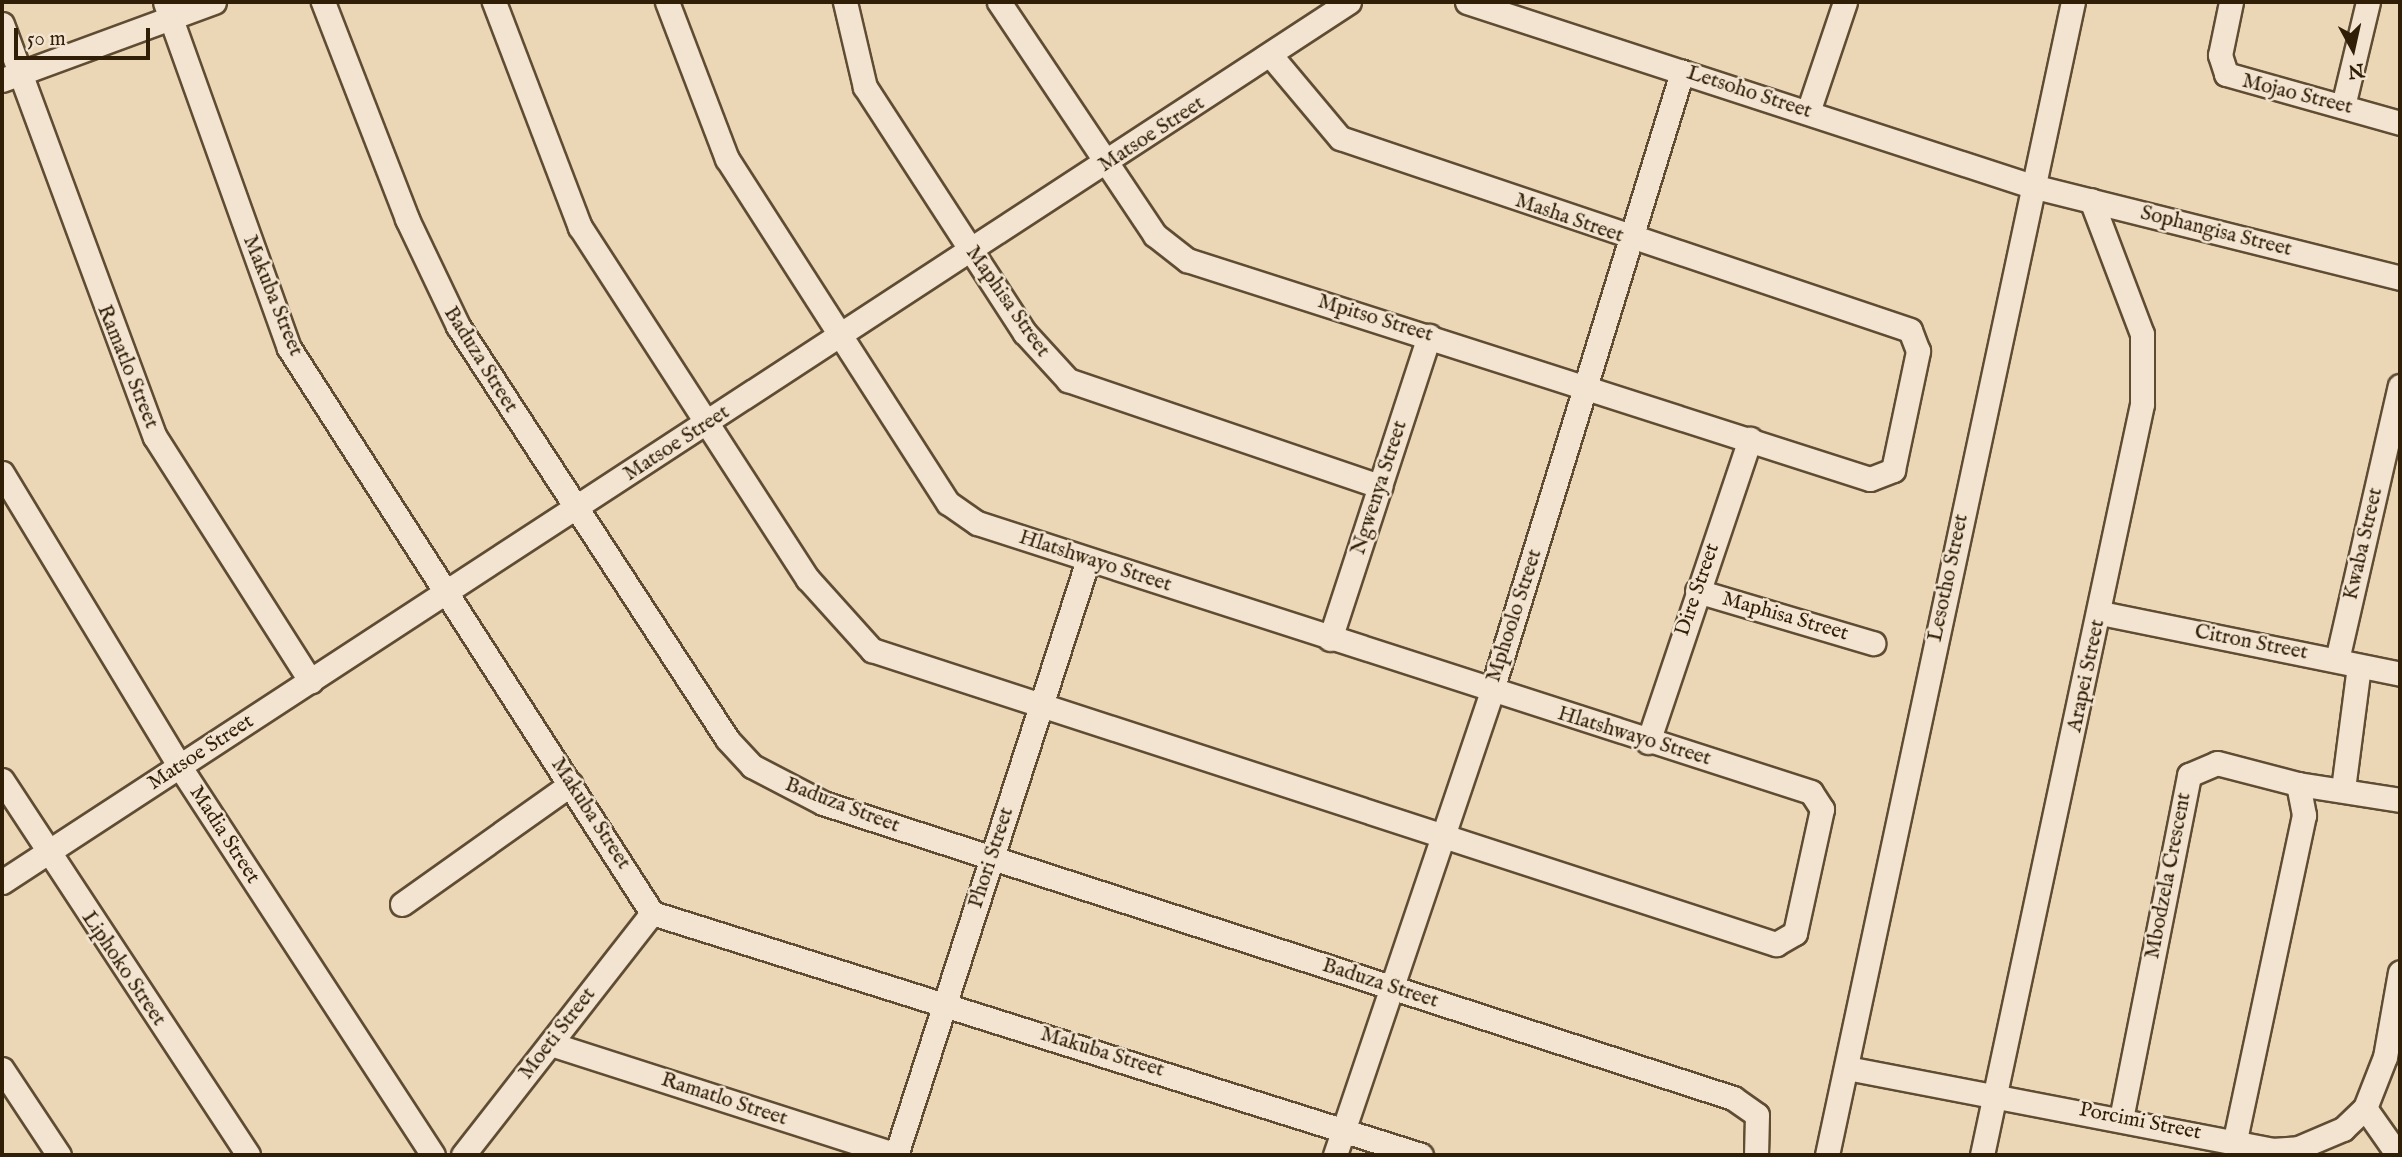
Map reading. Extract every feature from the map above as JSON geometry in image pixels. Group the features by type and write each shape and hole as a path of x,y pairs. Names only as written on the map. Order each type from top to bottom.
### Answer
{"street":[{"path":"10,77 168,9 214,2"},
{"name":"Baduza Street","path":"323,2 433,280 575,510 752,766 823,803 1733,1098 1757,1115 1756,1155"},
{"path":"494,2 580,227 808,579 872,650 1437,838"},
{"name":"Hlatshwayo Street","path":"667,2 727,159 948,503 977,523 1088,560 1491,693 1797,785 1811,792 1822,809 1819,837 1801,920 1795,933 1776,944 1437,838"},
{"name":"Maphisa Street","path":"845,2 865,87 1025,333 1068,380 1380,486"},
{"name":"Mpitso Street","path":"999,2 1105,166 1155,235 1187,260 1587,385 1870,479"},
{"name":"Letsoho Street","path":"1467,2 2032,186"},
{"path":"1808,112 1845,2"},
{"name":"Lesotho Street","path":"1827,1155 2073,2"},
{"name":"Mojao Street","path":"2231,2 2220,55 2226,74 2400,123"},
{"path":"2343,106 2368,2"},
{"name":"Matsoe Street","path":"2,882 706,425 838,334 972,252 1272,57 1344,3"},
{"name":"Makuba Street","path":"168,9 289,348 443,596 571,783 652,913 1421,1155"},
{"name":"Ramatlo Street","path":"2,24 10,77 155,437 311,682"},
{"name":"Masha Street","path":"1272,57 1340,138 1629,239 1902,326 1916,340 1913,382 1893,470 1870,479"},
{"name":"Mphoolo Street","path":"1335,1155 1437,838 1491,693 1682,72"},
{"name":"Sophangisa Street","path":"2032,186 2400,278"},
{"name":"Arapei Street","path":"1982,1155 1998,1094 2101,613 2146,368 2142,334 2091,200"},
{"name":"Ngwenya Street","path":"1330,639 1429,336"},
{"name":"Kwaba Street","path":"2337,660 2400,386"},
{"name":"Dire Street","path":"1648,742 1750,439"},
{"name":"Madia Street","path":"2,473 180,767 433,1155"},
{"name":"Phori Street","path":"896,1155 1088,560"},
{"name":"Maphisa Street","path":"1697,591 1873,643"},
{"name":"Citron Street","path":"2101,613 2400,674"},
{"path":"2343,789 2359,666"},
{"name":"Mbodzela Crescent","path":"2121,1119 2189,775 2217,762 2298,784"},
{"name":"Liphoko Street","path":"2,780 46,854 248,1155"},
{"path":"402,904 571,783"},
{"path":"2235,1140 2304,827 2298,784 2400,800"},
{"name":"Moeti Street","path":"463,1155 652,913"},
{"name":"Porcimi Street","path":"1847,1068 1998,1094 2235,1140 2272,1150 2298,1148 2343,1129 2365,1108 2385,1057 2400,972"},
{"name":"Ramatlo Street","path":"551,1044 896,1155"},
{"path":"2,1069 59,1155"},
{"path":"2365,1108 2398,1155"}]}
